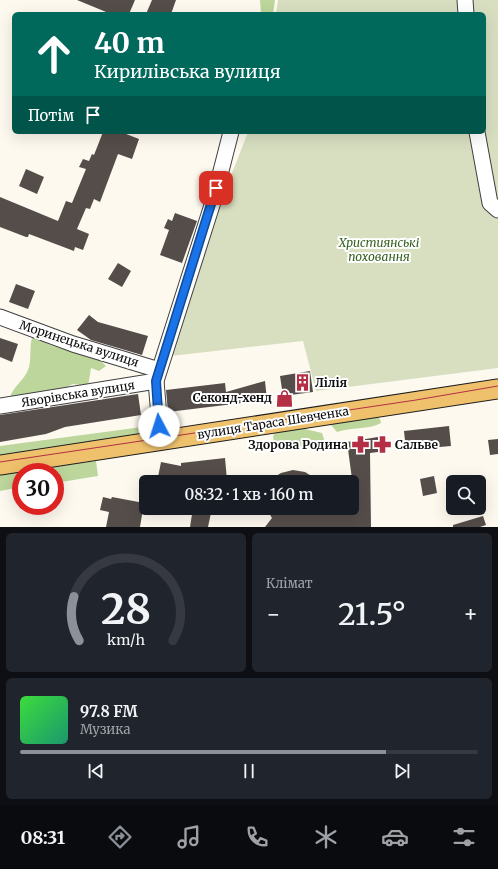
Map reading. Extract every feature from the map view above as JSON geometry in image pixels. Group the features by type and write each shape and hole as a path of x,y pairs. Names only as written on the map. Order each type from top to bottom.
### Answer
{"main road":[{"name":"вулиця Тараса Шевченка","path":"0,465 498,390"}],"street":[{"path":"465,0 466,12"},
{"path":"161,440 157,375 213,202 230,134"},
{"path":"477,134 490,203 498,210"},
{"name":"Моринецька вулиця","path":"0,317 157,375"},
{"name":"Яворівська вулиця","path":"0,406 157,375"}],"green space":[{"path":"260,0 275,0 273,12 261,12"},
{"name":"Християнські поховання","path":"278,0 498,0 498,368 316,391 303,341 171,356 208,235 247,134 486,134 486,12 276,12"},
{"path":"32,338 38,338 50,345 101,361 106,366 99,371 91,368 88,386 73,384 63,389 32,395 10,397 28,370"},
{"path":"374,415 380,419 381,423 371,427 348,429 337,432 331,425 333,420"},
{"path":"142,427 146,433 137,436 0,455 0,446"},
{"path":"297,427 322,433 324,439 319,447 311,449 300,446 290,450 274,443 273,436 276,431"},
{"path":"96,461 98,476 64,482 64,465"},
{"path":"12,472 12,489 0,491 0,474"}],"building":[{"path":"77,0 135,0 130,12 106,12"},
{"path":"152,0 176,0 172,12 147,12"},
{"path":"102,134 126,134 139,139 132,159 118,154 100,202 94,199 90,209 86,208 77,229 89,234 83,250 75,247 74,251 29,234 28,237 26,237 0,227 0,197 58,221 66,201 72,203 86,169 79,167 83,159 89,161 92,154 94,155"},
{"path":"26,169 44,177 37,194 19,186"},
{"path":"175,213 197,221 182,263 160,255 169,230 164,228 168,219 172,221"},
{"path":"118,263 131,271 122,287 108,279"},
{"path":"16,284 35,291 28,309 9,302"},
{"path":"89,315 98,322 148,336 142,355 91,340 77,330"},
{"path":"0,338 18,344 12,362 0,357"},
{"name":"Лілія","path":"310,371 313,392 283,396 280,376"},
{"path":"265,381 267,400 168,412 166,390 225,383 226,392"},
{"path":"138,394 141,415 65,427 46,434 0,442 0,415"},
{"path":"449,426 451,446 406,450 404,431"},
{"path":"384,436 386,451 370,453 371,527 265,527 272,518 270,515 359,515 359,475 351,475 347,442"},
{"path":"498,439 498,454 490,455 488,440"},
{"path":"225,458 227,475 158,475 161,462 181,466 181,463"},
{"path":"293,470 305,472 310,475 278,475"},
{"path":"434,476 437,493 423,496 420,479"},
{"path":"103,497 111,499 112,497 139,502 139,515 142,515 140,527 106,527 109,512 100,510"},
{"path":"192,515 211,515 208,527 190,527"},
{"path":"483,516 486,525 480,527 453,527 453,525"}],"tram line":[{"path":"0,462 416,400 498,386"}],"place":[{"name":"Лілія","path":"302,383"},
{"name":"Секонд-хенд","path":"285,398"},
{"name":"Здорова Родина","path":"361,445"},
{"name":"Сальве","path":"382,445"}],"route":[{"path":"159,426 156,381 213,202 216,188"}]}
